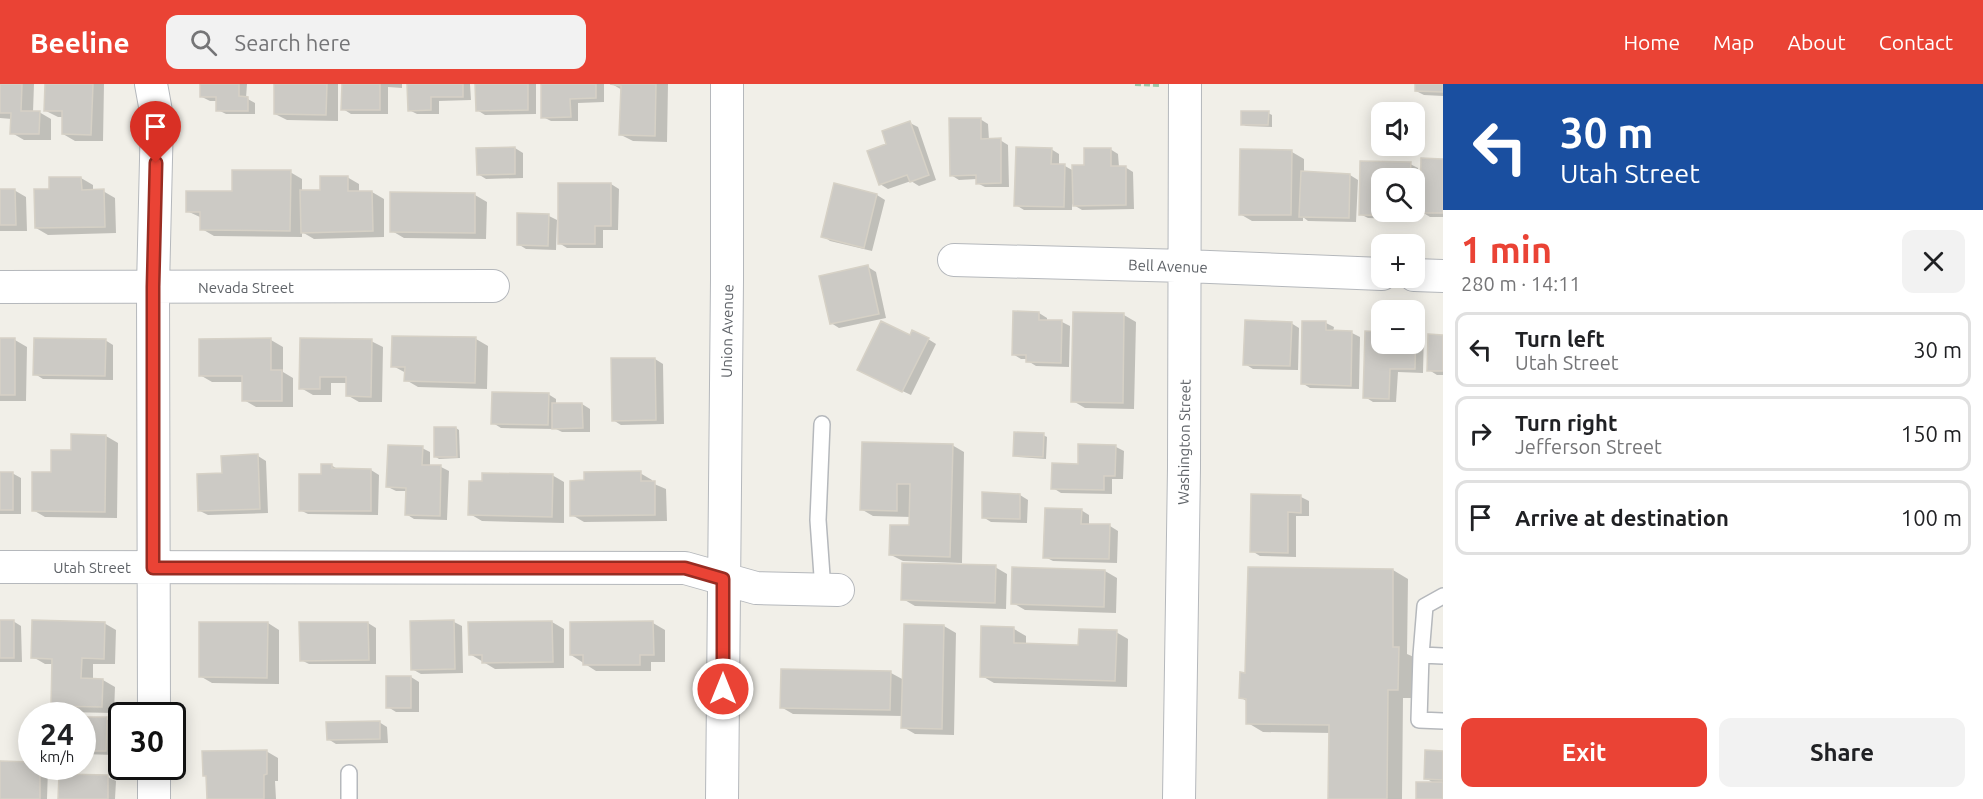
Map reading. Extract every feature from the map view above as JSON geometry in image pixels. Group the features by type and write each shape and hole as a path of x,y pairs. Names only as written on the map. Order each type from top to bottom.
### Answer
{"street":[{"path":"151,84 157,117 153,287 153,702"},
{"name":"Union Avenue","path":"722,799 728,280 727,84"},
{"name":"Washington Street","path":"1172,84 1185,266 1179,799"},
{"name":"Bell Avenue","path":"954,260 1371,274"},
{"path":"1425,275 1443,276"},
{"name":"Nevada Street","path":"0,287 493,286"},
{"name":"Utah Street","path":"0,567 685,568 723,579"},
{"path":"723,579 756,588 831,590"},
{"path":"154,780 154,799"}],"lane":[{"path":"822,424 818,520 831,590"},
{"path":"1443,596 1425,606 1419,720 1443,721"},
{"path":"1421,655 1443,656"},
{"path":"349,773 350,799"}],"path":[{"path":"1135,84 1172,84"}],"building":[{"path":"0,84 22,84 21,111 40,111 39,134 10,134 11,113 0,113"},
{"path":"45,84 93,84 91,135 62,134 62,111 44,111"},
{"path":"200,84 239,84 239,96 248,97 248,111 216,111 216,97 200,97"},
{"path":"274,84 327,84 326,115 274,114"},
{"path":"342,84 380,84 380,110 341,110"},
{"path":"407,84 463,84 463,97 431,97 431,110 408,111"},
{"path":"475,84 528,84 528,110 476,111"},
{"path":"541,84 596,84 596,98 570,99 571,117 541,118"},
{"path":"610,84 656,84 655,136 619,135 621,86"},
{"path":"1415,84 1443,84 1443,92 1415,91"},
{"path":"1241,111 1269,111 1268,125 1241,125"},
{"path":"949,118 981,118 981,139 1001,138 1001,183 976,184 976,175 950,176"},
{"path":"910,121 929,175 910,182 907,175 879,185 867,151 886,144 882,131"},
{"path":"515,147 515,174 477,175 476,148"},
{"path":"1016,147 1052,148 1051,164 1065,164 1064,207 1014,206"},
{"path":"1084,148 1111,148 1111,166 1126,166 1126,205 1073,206 1072,165 1084,165"},
{"path":"1240,149 1292,150 1291,215 1239,215"},
{"path":"1421,158 1443,159 1443,213 1425,213 1425,168 1421,168"},
{"path":"1360,161 1411,162 1411,168 1371,168 1371,215 1359,215"},
{"path":"232,170 291,170 290,231 200,230 200,212 186,212 186,191 232,191"},
{"path":"1301,171 1350,174 1349,218 1299,217"},
{"path":"320,176 348,176 348,191 372,191 373,231 301,233 300,190 320,190"},
{"path":"49,177 81,177 82,190 104,189 105,227 35,228 34,189 49,189"},
{"path":"558,183 611,183 611,226 595,226 595,244 558,244"},
{"path":"834,183 877,194 864,248 821,237"},
{"path":"0,189 15,189 16,225 0,225"},
{"path":"390,192 475,193 475,233 390,232"},
{"path":"517,213 549,214 548,246 517,245"},
{"path":"868,265 879,314 830,324 819,276"},
{"path":"1013,311 1039,312 1039,320 1062,320 1061,363 1026,362 1026,355 1012,355"},
{"path":"1073,312 1124,313 1123,403 1071,402"},
{"path":"1245,320 1292,322 1290,366 1243,365"},
{"path":"881,321 910,335 912,330 929,338 902,392 857,370"},
{"path":"1302,321 1326,321 1326,330 1352,331 1351,386 1301,384"},
{"path":"1365,331 1371,331 1371,354 1415,354 1415,369 1390,369 1389,399 1363,398"},
{"path":"1428,334 1443,335 1443,371 1427,371"},
{"path":"392,336 476,337 475,383 404,381 405,367 391,367"},
{"path":"0,338 15,338 15,395 0,395"},
{"path":"34,338 106,339 105,376 33,375"},
{"path":"271,338 271,370 282,370 282,401 242,401 242,376 199,376 199,339"},
{"path":"300,338 372,339 371,397 346,396 346,377 320,377 320,389 299,389"},
{"path":"611,358 655,358 656,420 612,421"},
{"path":"492,392 549,393 548,425 491,424"},
{"path":"552,403 582,403 583,428 552,429"},
{"path":"434,427 456,427 457,457 434,457"},
{"path":"1014,432 1044,433 1043,457 1013,456"},
{"path":"71,434 106,435 105,512 32,511 32,472 51,472 51,450 71,450"},
{"path":"862,442 953,444 950,557 889,555 890,525 909,525 910,484 897,484 897,511 860,510"},
{"path":"1078,444 1116,445 1115,476 1104,476 1104,490 1051,489 1052,463 1078,464"},
{"path":"388,445 423,446 422,465 441,465 440,516 405,515 406,488 386,487"},
{"path":"258,454 260,509 198,511 197,474 222,473 221,456"},
{"path":"321,464 332,464 332,468 371,469 371,511 299,511 299,474 321,474"},
{"path":"641,471 641,481 655,481 655,515 570,516 570,481 584,480 584,472"},
{"path":"0,472 13,472 13,510 0,510"},
{"path":"482,473 553,474 552,517 468,515 469,481 482,481"},
{"path":"982,492 1020,494 1020,519 982,518"},
{"path":"1251,494 1301,495 1301,513 1288,512 1288,553 1250,552"},
{"path":"1045,508 1082,509 1081,524 1110,524 1109,559 1043,558"},
{"path":"902,563 996,565 995,603 901,600"},
{"path":"1012,567 1105,570 1104,607 1011,604"},
{"path":"1248,567 1393,569 1393,647 1399,647 1398,690 1388,690 1387,799 1328,799 1329,725 1246,724 1246,699 1239,698 1240,672 1245,673"},
{"path":"0,620 14,620 14,658 0,658"},
{"path":"32,620 105,622 104,659 82,658 81,678 103,679 102,707 96,707 96,702 51,702 52,659 31,658"},
{"path":"454,620 455,669 411,670 410,621"},
{"path":"552,621 553,662 482,663 482,655 469,655 468,622"},
{"path":"653,621 654,655 640,655 640,665 583,665 583,655 570,655 570,622"},
{"path":"199,622 268,622 267,678 199,677"},
{"path":"299,622 368,622 369,660 300,661"},
{"path":"904,624 944,625 942,729 901,728"},
{"path":"981,626 1014,627 1014,643 1078,645 1079,629 1117,630 1115,681 980,677"},
{"path":"781,669 891,671 890,710 780,708"},
{"path":"386,676 411,676 411,708 386,708"},
{"path":"96,717 107,717 106,751 96,751"},
{"path":"380,721 380,739 327,740 326,722"},
{"path":"267,750 264,799 207,799 202,751"},
{"path":"1425,750 1443,751 1443,780 1424,779"},
{"path":"0,761 18,762 18,780 40,780 40,799 0,799"},
{"path":"96,775 108,775 108,799 58,799 59,780 96,780"},
{"path":"1416,782 1443,782 1443,799 1416,799"}],"route":[{"path":"156,163 153,287 153,568 685,568 723,579 723,689"}]}
